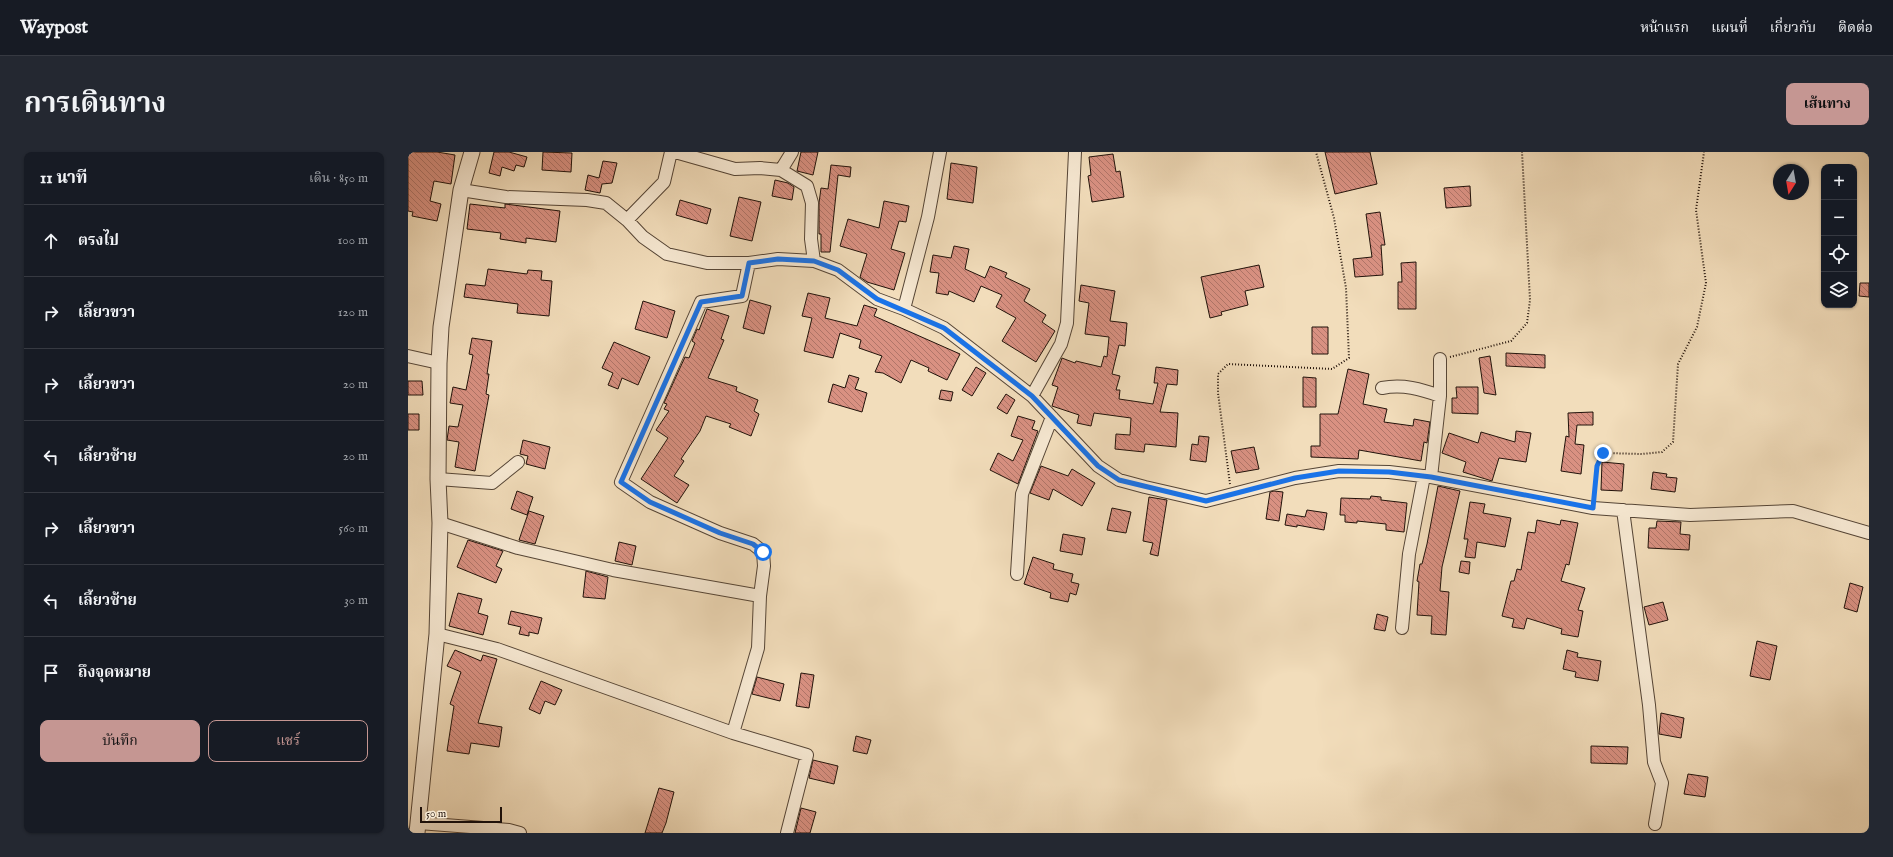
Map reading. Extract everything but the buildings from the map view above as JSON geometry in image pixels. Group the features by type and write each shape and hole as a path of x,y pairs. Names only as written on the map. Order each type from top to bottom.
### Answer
{"street":[{"path":"472,152 461,190 441,327 439,364 438,479 440,522 437,634 418,828 510,830 520,833"},
{"path":"626,220 664,182 671,152"},
{"path":"675,152 730,168 781,170 807,186 812,203 811,239 814,261"},
{"path":"781,170 792,152"},
{"path":"904,309 928,217 940,152"},
{"path":"1032,396 1061,344 1067,322 1075,152"},
{"path":"461,190 506,197 594,201 606,203 643,236 667,254 706,263 749,263 778,259 814,261 838,270 877,299 904,309 944,328 1032,396 1098,466 1119,480 1206,501 1295,478 1339,471 1389,472 1428,476 1593,508 1690,515 1793,511 1869,533"},
{"path":"733,733 758,648 760,596 764,566 763,552 753,544 720,533 650,502 621,482 701,302 742,296 749,263"},
{"path":"408,356 439,364"},
{"path":"1402,628 1409,554 1428,476 1440,396 1440,359"},
{"path":"1382,388 1394,386 1407,387 1440,396"},
{"path":"1017,574 1022,494 1052,417"},
{"path":"438,479 492,483 518,462"},
{"path":"1623,510 1649,705 1654,762 1662,783 1655,824"},
{"path":"440,522 518,548 613,570 760,596"},
{"path":"437,634 497,649 546,665 733,733 807,755 787,833"}],"path":[{"path":"1231,495 1218,393 1218,374 1228,364 1332,369 1349,358 1346,288 1334,218 1316,152"},
{"path":"1440,359 1512,341 1526,323 1530,300 1522,152"},
{"path":"1593,508 1597,466 1603,453 1642,454 1662,452 1673,442 1678,364 1696,327 1706,283 1696,210 1704,152"}],"route":[{"path":"763,552 753,544 720,533 650,502 621,482 682,341 701,302 742,296 749,263 778,259 814,261 838,270 877,299 904,309 944,328 1032,396 1098,466 1119,480 1145,487 1206,501 1295,478 1339,471 1389,472 1431,477 1593,508 1597,466 1603,453"}]}
